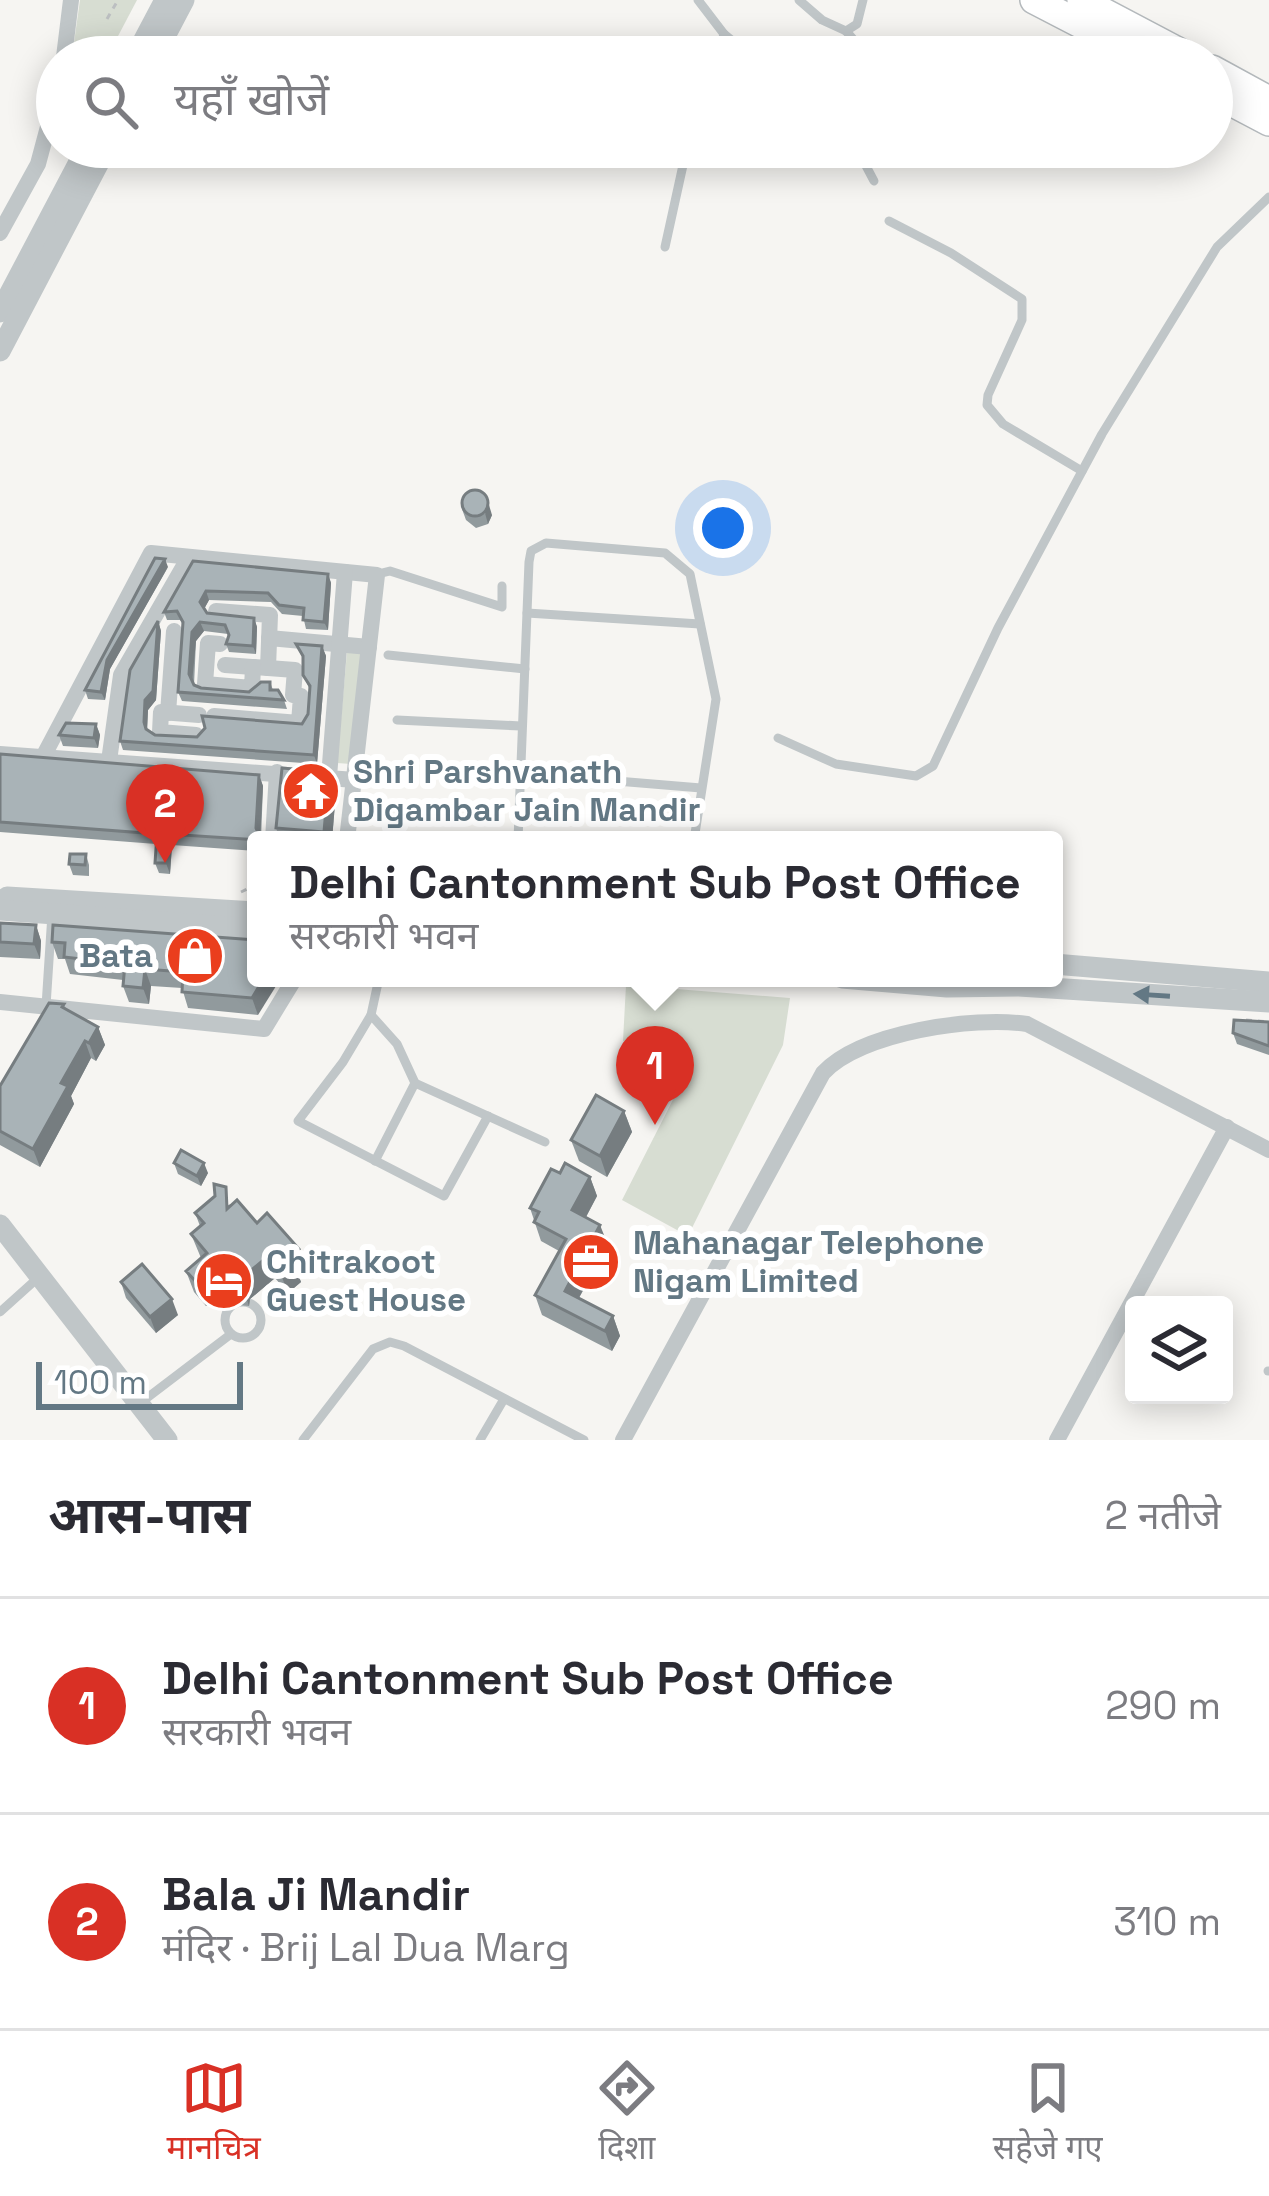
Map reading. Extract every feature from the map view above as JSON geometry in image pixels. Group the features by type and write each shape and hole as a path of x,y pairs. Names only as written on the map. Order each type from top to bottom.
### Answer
{"main road":[{"path":"1034,0 1103,36"},
{"path":"1081,0 1149,36"},
{"path":"1233,81 1269,100"},
{"path":"1233,103 1269,122"}],"street":[{"path":"67,36 71,0"},
{"path":"146,36 165,0"},
{"path":"165,36 184,0"},
{"path":"0,232 36,168"},
{"path":"0,351 78,168"},
{"path":"0,312 94,168"},
{"path":"43,757 151,553 377,574 348,831"},
{"path":"109,761 121,675 189,556"},
{"path":"329,777 345,572"},
{"path":"216,611 270,615 261,668 252,688 205,683 208,643 220,644"},
{"path":"174,631 152,732 196,735"},
{"path":"268,638 369,647"},
{"path":"159,712 298,723 301,696 293,695 295,670 225,664"},
{"path":"0,754 355,780"},
{"path":"274,831 277,772"},
{"path":"0,896 247,911"},
{"path":"0,910 247,928"},
{"path":"1063,965 1269,982"},
{"path":"0,1003 44,1012 264,1029 290,987"},
{"path":"1035,987 1269,1002"},
{"path":"623,1440 823,1073 836,1059 954,1024 993,1019 1028,1024 1269,1150"},
{"path":"1057,1440 1227,1127"},
{"path":"0,1226 167,1440"}],"lane":[{"path":"698,0 726,36"},
{"path":"799,0 822,20 852,36"},
{"path":"846,31 857,23 863,0"},
{"path":"665,247 682,168"},
{"path":"867,168 874,181"},
{"path":"778,738 836,764 903,775 926,773 933,766 998,628 1082,471 1216,247 1269,197"},
{"path":"889,221 951,253 1022,299 1022,320 987,405 1004,424 1082,471"},
{"path":"518,831 531,551 546,543 651,551 672,556 690,574 716,699 695,831"},
{"path":"377,574 390,572 502,607 502,586"},
{"path":"527,613 700,624"},
{"path":"388,655 525,669"},
{"path":"397,720 521,726"},
{"path":"520,773 701,788"},
{"path":"44,1012 52,914"},
{"path":"378,987 371,1015 298,1121 444,1196 488,1116"},
{"path":"371,1015 397,1044 416,1083 545,1142"},
{"path":"375,1161 416,1083"},
{"path":"0,1312 40,1276"},
{"path":"139,1404 231,1334 247,1337 257,1331 261,1319 253,1304 241,1301 230,1307 225,1322 231,1334"},
{"path":"303,1440 379,1344 404,1346 584,1440"},
{"path":"480,1440 504,1400"}],"path":[{"path":"107,19 118,0"},
{"path":"235,895 247,889"},
{"path":"1246,1020 1269,1022"}],"shaded area":[{"path":"80,0 137,0 118,36 75,36"},
{"path":"347,652 362,653 351,764 337,763"},
{"path":"626,987 790,998 783,1045 688,1236 622,1200 686,1074 623,1041"}],"building":[{"path":"475,490 488,503 475,516 462,503"},
{"path":"155,558 165,559 107,660 101,692 85,690"},
{"path":"193,561 328,574 324,622 303,620 304,608 279,605 268,593 206,591 200,602 207,613 254,618 253,646 226,644 225,625 200,622 192,632 189,674 194,685 249,692 261,682 270,682 270,690 278,690 284,700 178,692 183,622 177,611 164,612"},
{"path":"158,621 153,691 145,700 146,729 155,735 197,737 205,728 202,716 302,724 308,714 310,686 296,644 322,646 314,755 120,741 130,670"},
{"path":"66,723 96,724 94,738 59,735"},
{"path":"0,754 259,775 257,831 247,831 247,839 168,834 166,863 155,863 157,834 0,822"},
{"path":"282,768 329,772 324,831 276,828"},
{"path":"70,854 86,854 85,865 69,864"},
{"path":"0,923 36,925 34,944 0,942"},
{"path":"53,925 247,939 247,987 259,987 252,998 182,992 183,972 145,969 143,988 123,986 125,964 64,957 65,943 52,942"},
{"path":"49,1003 64,1004 62,1007 98,1027 61,1083 68,1086 33,1149 0,1131 0,1086"},
{"path":"1234,1020 1269,1022 1269,1046 1233,1033"},
{"path":"596,1095 624,1111 600,1156 571,1140"},
{"path":"181,1150 204,1163 197,1176 174,1163"},
{"path":"565,1163 590,1177 572,1210 600,1225 565,1291 613,1316 605,1331 535,1295 566,1239 534,1222 539,1212 530,1208 551,1169 560,1173"},
{"path":"214,1184 226,1187 227,1209 237,1200 257,1223 267,1213 299,1249 289,1257 293,1261 280,1272 267,1257 242,1278 242,1285 230,1284 232,1256 199,1285 186,1271 207,1253 191,1234 204,1223 195,1213 215,1196"},
{"path":"142,1264 172,1299 150,1317 121,1282"}],"place":[{"name":"Shri Parshvanath Digambar Jain Mandir","path":"311,791"},
{"name":"Bala Ji Mandir","path":"165,863"},
{"name":"Bata","path":"195,956"},
{"name":"Delhi Cantonment Sub Post Office","path":"655,1125"},
{"name":"Mahanagar Telephone Nigam Limited","path":"591,1262"},
{"name":"Chitrakoot Guest House","path":"224,1281"}]}
